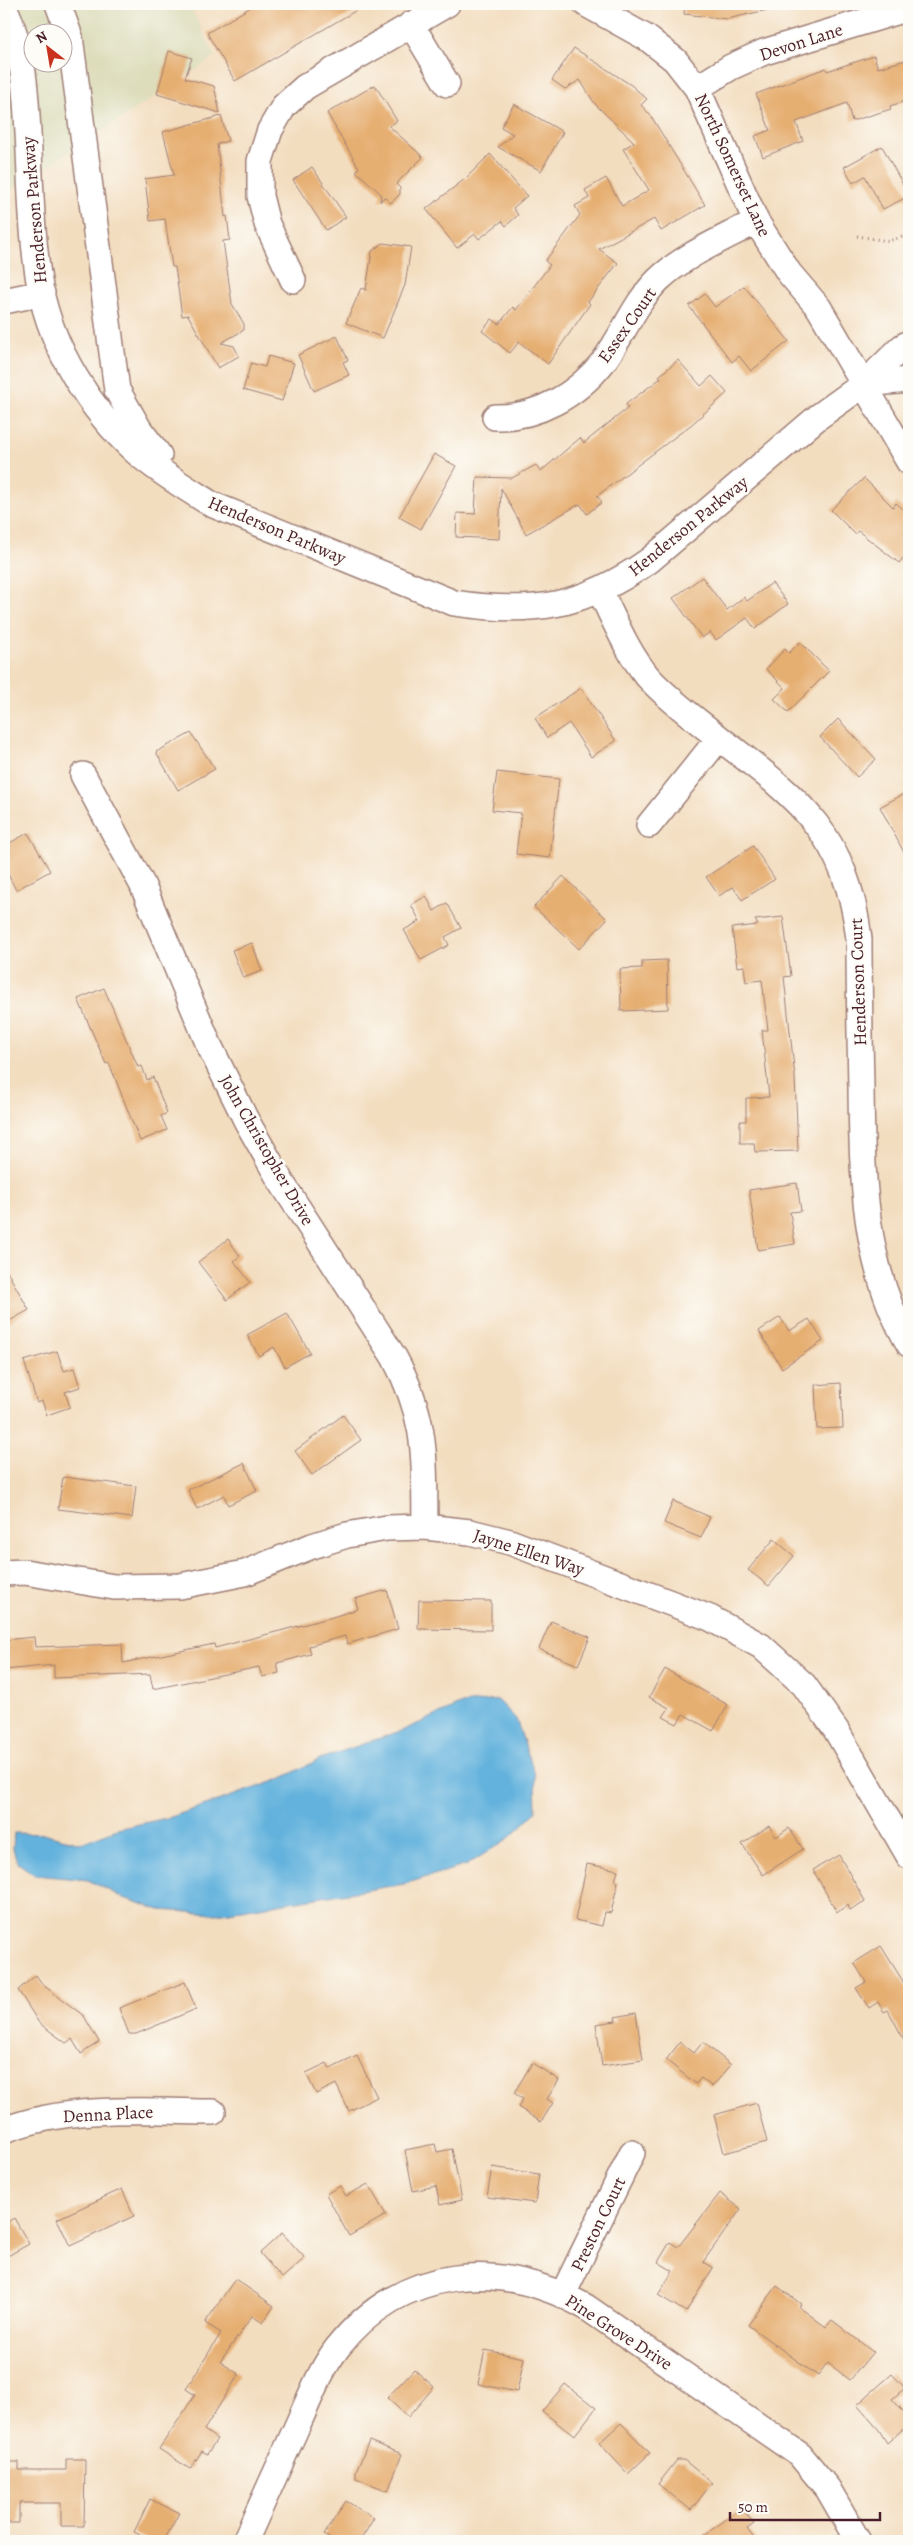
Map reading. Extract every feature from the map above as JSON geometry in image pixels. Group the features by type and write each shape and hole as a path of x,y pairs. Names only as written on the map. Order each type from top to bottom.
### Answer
{"street":[{"name":"Henderson Parkway","path":"58,4 70,37 117,390 139,430 182,485"},
{"path":"293,280 267,224 260,196 260,160 270,130 284,106 305,87 447,4"},
{"name":"North Somerset Lane","path":"586,4 648,38 675,60 697,88 756,221 789,273 819,308 909,462"},
{"name":"Devon Lane","path":"697,88 731,67 764,52 872,11 909,8"},
{"name":"Henderson Parkway","path":"6,17 24,64 35,252 42,293 51,325 71,369 100,414 137,452 211,504 454,603 493,609 528,609 566,602 600,591 628,576 650,560 818,417 864,384 902,347 909,343"},
{"path":"411,24 447,84"},
{"name":"Essex Court","path":"495,417 514,417 532,413 572,392 603,362 638,303 658,280 681,262 756,221"},
{"path":"4,301 42,293"},
{"path":"864,384 909,380"},
{"name":"Henderson Court","path":"600,591 629,649 647,675 670,699 785,789 805,809 831,844 848,883 856,910 859,939 862,1171 868,1225 887,1297 909,1344"},
{"path":"650,825 719,738"},
{"name":"John Christopher Drive","path":"83,775 142,884 209,1045 246,1120 280,1180 394,1357 407,1381 418,1411 424,1442 425,1527"},
{"name":"Jayne Ellen Way","path":"4,1573 25,1572 114,1587 180,1586 244,1573 312,1546 347,1535 387,1528 425,1527 470,1532 510,1542 710,1618 761,1646 804,1686 836,1730 909,1856"},
{"name":"Denna Place","path":"4,2130 19,2124 73,2113 116,2110 213,2112"},
{"name":"Preston Court","path":"563,2294 632,2153"},
{"name":"Pine Grove Drive","path":"245,2541 319,2378 337,2348 359,2325 381,2307 404,2294 430,2284 455,2278 483,2276 509,2278 537,2284 563,2294 586,2307 800,2455 828,2489 858,2541"}],"path":[{"path":"857,236 888,241 909,235"}],"shaded area":[{"path":"4,4 189,4 215,57 4,195"}],"water":[{"path":"498,1700 516,1719 535,1775 536,1812 509,1838 467,1865 404,1884 216,1914 160,1910 124,1898 88,1880 35,1875 18,1863 13,1849 14,1833 46,1834 81,1843 117,1829 171,1817 278,1780 320,1759 406,1729 462,1704"}],"building":[{"path":"256,4 367,4 235,81 207,33"},
{"path":"685,4 766,4 767,10 727,19 684,14"},
{"path":"574,48 631,85 647,99 641,105 651,116 705,205 661,231 654,219 599,249 618,263 588,302 590,304 548,364 519,342 510,353 482,331 492,319 499,324 513,307 516,310 550,265 545,261 580,215 575,206 589,198 585,190 606,178 622,206 649,190 623,149 634,142 595,104 580,80 565,89 552,80"},
{"path":"169,51 192,58 185,78 214,86 220,113 157,94"},
{"path":"874,56 878,68 909,59 909,100 890,106 891,109 852,121 847,103 796,122 803,141 763,157 755,136 770,130 756,94 826,68 827,71"},
{"path":"375,85 397,121 389,126 423,157 396,184 400,188 400,194 391,203 384,197 380,202 381,194 356,171 359,168 327,113"},
{"path":"514,104 563,132 541,171 498,147 513,134 501,127"},
{"path":"221,116 228,141 217,144 225,217 227,216 230,240 223,241 232,304 244,324 244,330 221,343 234,346 239,356 218,368 188,315 182,316 175,267 172,267 165,219 150,221 145,179 174,175 163,132"},
{"path":"882,146 909,196 883,209 865,176 853,183 844,167"},
{"path":"490,154 527,196 513,208 518,215 506,226 502,221 479,239 475,234 457,248 426,209 465,179"},
{"path":"312,167 346,217 326,230 293,180"},
{"path":"383,243 411,247 405,285 383,338 346,323 361,288 366,290 372,251"},
{"path":"744,286 789,341 751,371 739,356 732,362 689,306 705,294 715,307"},
{"path":"337,336 348,360 343,362 349,375 314,391 298,355"},
{"path":"268,356 294,363 282,401 243,390 251,363 265,367"},
{"path":"678,360 701,386 712,376 727,393 692,424 597,496 602,502 587,514 580,504 526,534 501,488 499,539 456,537 457,513 475,514 477,477 512,478 536,465 540,472 580,438 584,443 628,408 626,404 661,378 659,376"},
{"path":"434,454 456,466 421,529 399,517"},
{"path":"864,478 893,507 896,503 909,514 909,551 899,563 858,531 855,534 831,510"},
{"path":"702,577 727,610 744,597 747,601 772,583 788,604 755,629 747,618 716,640 710,632 702,638 673,598"},
{"path":"800,642 829,671 788,712 774,699 785,688 766,669 785,649 789,653"},
{"path":"581,688 616,741 591,757 569,723 547,738 535,718"},
{"path":"838,719 876,759 857,777 820,737"},
{"path":"191,733 215,769 178,790 156,752"},
{"path":"497,772 559,779 550,858 516,854 521,813 492,810"},
{"path":"909,791 909,862 880,807"},
{"path":"28,833 50,871 16,890 4,867 4,846"},
{"path":"753,846 775,879 742,900 733,887 719,896 706,877"},
{"path":"563,876 607,919 579,949 534,907"},
{"path":"426,896 434,911 447,903 461,928 445,937 449,945 421,960 404,930 420,921 411,905"},
{"path":"783,917 791,976 784,977 795,1077 798,1151 755,1152 754,1143 740,1143 740,1121 746,1121 746,1098 769,1097 762,1030 768,1030 762,980 746,982 744,966 737,967 732,928 758,925 755,920"},
{"path":"252,943 262,971 243,978 232,950"},
{"path":"667,960 668,1009 621,1011 620,969 642,968 642,961"},
{"path":"104,988 138,1067 142,1066 147,1080 153,1077 167,1113 161,1116 167,1130 140,1141 109,1063 106,1064 78,999"},
{"path":"797,1183 801,1211 790,1212 795,1244 758,1250 749,1190"},
{"path":"228,1239 240,1256 234,1261 250,1282 227,1300 198,1262"},
{"path":"4,1266 29,1310 4,1324"},
{"path":"287,1313 310,1353 285,1367 274,1347 259,1356 247,1335"},
{"path":"780,1317 789,1331 809,1319 823,1341 782,1368 759,1331"},
{"path":"57,1351 64,1371 74,1368 80,1387 65,1392 70,1407 47,1415 42,1401 37,1403 24,1361"},
{"path":"841,1383 843,1428 817,1429 815,1385"},
{"path":"343,1415 361,1440 312,1475 295,1451"},
{"path":"244,1463 257,1491 228,1505 224,1495 197,1509 188,1490"},
{"path":"63,1477 136,1486 132,1518 58,1509"},
{"path":"673,1501 710,1517 701,1538 664,1523"},
{"path":"774,1539 794,1556 769,1586 748,1570"},
{"path":"387,1590 398,1629 347,1644 345,1636 309,1646 311,1654 277,1663 279,1673 262,1677 259,1667 153,1689 150,1674 54,1678 54,1665 4,1670 4,1640 34,1637 35,1647 122,1644 123,1663 214,1644 215,1648 329,1618 358,1609 355,1599"},
{"path":"419,1600 491,1601 491,1630 418,1629"},
{"path":"551,1621 590,1637 578,1665 539,1649"},
{"path":"665,1669 728,1705 713,1731 683,1714 677,1724 663,1717 669,1708 649,1697"},
{"path":"769,1826 776,1837 789,1828 803,1849 763,1875 742,1844"},
{"path":"839,1855 865,1901 850,1910 848,1905 837,1912 813,1870"},
{"path":"587,1864 618,1870 615,1881 618,1882 611,1913 605,1912 602,1926 575,1920"},
{"path":"881,1946 909,1991 909,2049 888,2010 884,2012 878,2002 869,2008 856,1988 866,1982 854,1963"},
{"path":"36,1975 43,1985 84,2016 99,2042 81,2054 72,2039 66,2043 39,2023 18,1990"},
{"path":"185,1982 196,2009 136,2034 129,2034 119,2008"},
{"path":"636,2013 643,2060 602,2066 596,2024 616,2021 615,2017"},
{"path":"680,2042 694,2053 703,2042 731,2065 712,2087 701,2078 696,2084 666,2060"},
{"path":"357,2056 377,2097 349,2111 336,2084 316,2094 306,2073 327,2063 330,2069"},
{"path":"532,2063 559,2080 547,2099 553,2103 541,2122 518,2107 523,2099 514,2093"},
{"path":"757,2103 767,2142 724,2153 714,2115"},
{"path":"435,2144 437,2152 452,2149 462,2200 440,2205 436,2186 413,2191 405,2150"},
{"path":"492,2167 539,2174 535,2203 487,2197"},
{"path":"368,2184 386,2215 349,2236 326,2194 340,2186 346,2196"},
{"path":"122,2189 134,2216 70,2246 57,2219"},
{"path":"720,2193 741,2209 703,2262 713,2268 686,2312 658,2295 673,2271 658,2262 670,2242 678,2247"},
{"path":"14,2218 29,2244 4,2258 4,2224"},
{"path":"282,2233 305,2258 282,2278 260,2253"},
{"path":"235,2279 274,2306 263,2323 252,2316 220,2362 239,2374 204,2430 217,2439 207,2454 202,2451 190,2469 159,2449 195,2395 186,2389 221,2333 205,2323"},
{"path":"777,2286 801,2304 799,2307 826,2327 832,2320 873,2352 850,2380 828,2363 818,2376 748,2325"},
{"path":"485,2350 524,2358 517,2392 478,2384"},
{"path":"414,2369 434,2387 408,2417 387,2398"},
{"path":"892,2374 905,2388 892,2399 909,2418 909,2424 887,2443 879,2430 857,2405"},
{"path":"565,2384 596,2408 574,2436 542,2411"},
{"path":"621,2423 650,2453 628,2474 599,2443"},
{"path":"369,2441 402,2454 388,2491 356,2478 356,2472"},
{"path":"66,2459 85,2459 84,2526 61,2526 61,2503 19,2503 19,2523 4,2523 4,2462 19,2462 19,2470 66,2470"},
{"path":"677,2460 684,2460 712,2483 691,2510 658,2484"},
{"path":"150,2499 179,2513 164,2541 152,2541 134,2532"},
{"path":"346,2501 374,2518 360,2541 334,2541 324,2535"},
{"path":"742,2508 754,2524 747,2529 756,2541 696,2541"}]}
